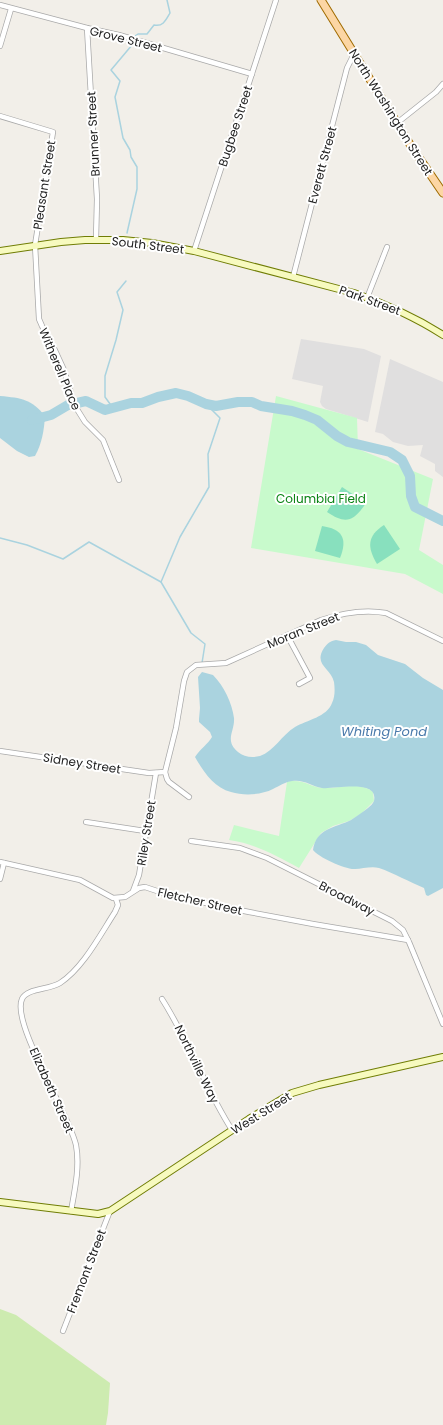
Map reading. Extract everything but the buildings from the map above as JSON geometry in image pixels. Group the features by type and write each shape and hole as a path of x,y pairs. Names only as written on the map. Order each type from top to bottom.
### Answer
{"main road":[{"name":"North Washington Street","path":"321,0 397,123 443,193"}],"street":[{"name":"Bugbee Street","path":"194,251 276,0"},
{"name":"Grove Street","path":"0,5 119,35 252,74"},
{"path":"0,46 11,9"},
{"name":"Brunner Street","path":"87,28 97,199 96,240"},
{"name":"Everett Street","path":"293,277 347,68 354,54"},
{"path":"397,123 436,92 443,84"},
{"name":"Pleasant Street","path":"0,116 53,132 35,246"},
{"name":"South Street","path":"0,251 74,240 152,243 194,251 293,277"},
{"name":"Witherell Place","path":"35,246 40,319 42,326 64,370 75,404 85,422 103,440 119,480"},
{"path":"367,298 387,247"},
{"name":"Park Street","path":"293,277 367,298 410,315 443,335"},
{"name":"Moran Street","path":"165,772 176,728 185,676 189,669 193,666 220,664 232,661 334,615 358,611 376,611 386,613 443,641"},
{"path":"287,635 310,678 299,684"},
{"name":"Sidney Street","path":"0,751 129,770 156,773 165,772"},
{"path":"165,772 169,782 189,796"},
{"name":"Riley Street","path":"132,892 139,875 145,831 156,773"},
{"path":"86,822 145,831"},
{"name":"Broadway","path":"191,841 240,848 267,858 392,921 403,930 408,940 443,1024"},
{"path":"0,879 2,863 80,880 108,896 116,898"},
{"name":"Fletcher Street","path":"116,898 125,897 138,888 145,887 172,896 249,912 408,940"},
{"name":"Elizabeth Street","path":"72,1211 77,1171 76,1145 70,1127 24,1027 20,1004 28,992 51,987 58,984 71,974 86,956 115,912 118,905 116,898"},
{"name":"Northville Way","path":"162,999 180,1029 214,1098 232,1130"},
{"name":"West Street","path":"110,1211 232,1130 279,1100 300,1089 443,1057"},
{"path":"0,1202 98,1214 110,1211"},
{"name":"Fremont Street","path":"63,1331 110,1211"}],"shaded area":[{"path":"301,339 364,349 381,356 368,422 326,409 320,402 323,386 292,379"},
{"path":"390,359 443,382 443,477 435,471 435,464 420,456 423,445 408,446 393,442 383,434 375,432"}],"green space":[{"name":"Columbia Field","path":"276,396 357,418 358,449 433,479 419,550 443,565 443,594 405,574 251,548"},
{"path":"342,487 366,503 358,514 345,520 339,519 327,512"},
{"path":"384,525 400,549 377,564 371,552 370,542 374,533"},
{"path":"322,526 334,529 342,536 343,545 340,558 315,551"},
{"path":"296,781 323,788 349,786 362,787 373,792 374,801 361,814 321,833 299,868 257,847 229,840 234,825 279,836 287,782"},
{"path":"0,1309 16,1315 110,1383 106,1425 0,1425"}],"water":[{"path":"0,396 26,400 40,410 45,416 42,437 35,456 29,457 17,451 0,438"},
{"name":"Whiting Pond","path":"336,640 356,642 366,645 378,655 405,664 423,678 443,690 443,888 428,896 426,895 424,888 385,870 376,867 351,869 326,859 313,850 318,837 322,833 351,820 372,804 374,801 374,794 369,790 362,787 322,788 304,782 292,781 263,793 241,794 225,790 214,783 205,773 195,757 212,737 210,732 199,722 200,708 198,677 202,672 213,675 224,689 233,712 234,723 231,740 234,748 240,754 245,756 260,756 274,747 290,730 316,718 326,712 329,708 334,696 334,682 330,673 320,659 325,646"}],"waterway":[{"path":"135,36 138,34 147,34 154,25 160,25 164,22 170,13 167,0"},
{"path":"127,233 137,189 137,167 123,138 115,97 120,81 111,70 132,45"},
{"path":"113,408 105,397 105,376 123,310 117,292 126,281"},
{"path":"32,420 51,415 68,405 86,401 105,410 131,403 142,403 158,397 176,393 216,406 238,402 252,402 261,406 292,411 317,420 337,436 348,442 390,452 402,460 410,476 411,496 415,507 443,521"},
{"path":"161,582 180,537 209,487 208,454 220,418 206,404"},
{"path":"0,538 27,545 63,559 89,542 161,582 191,633 205,644 202,663"}]}
